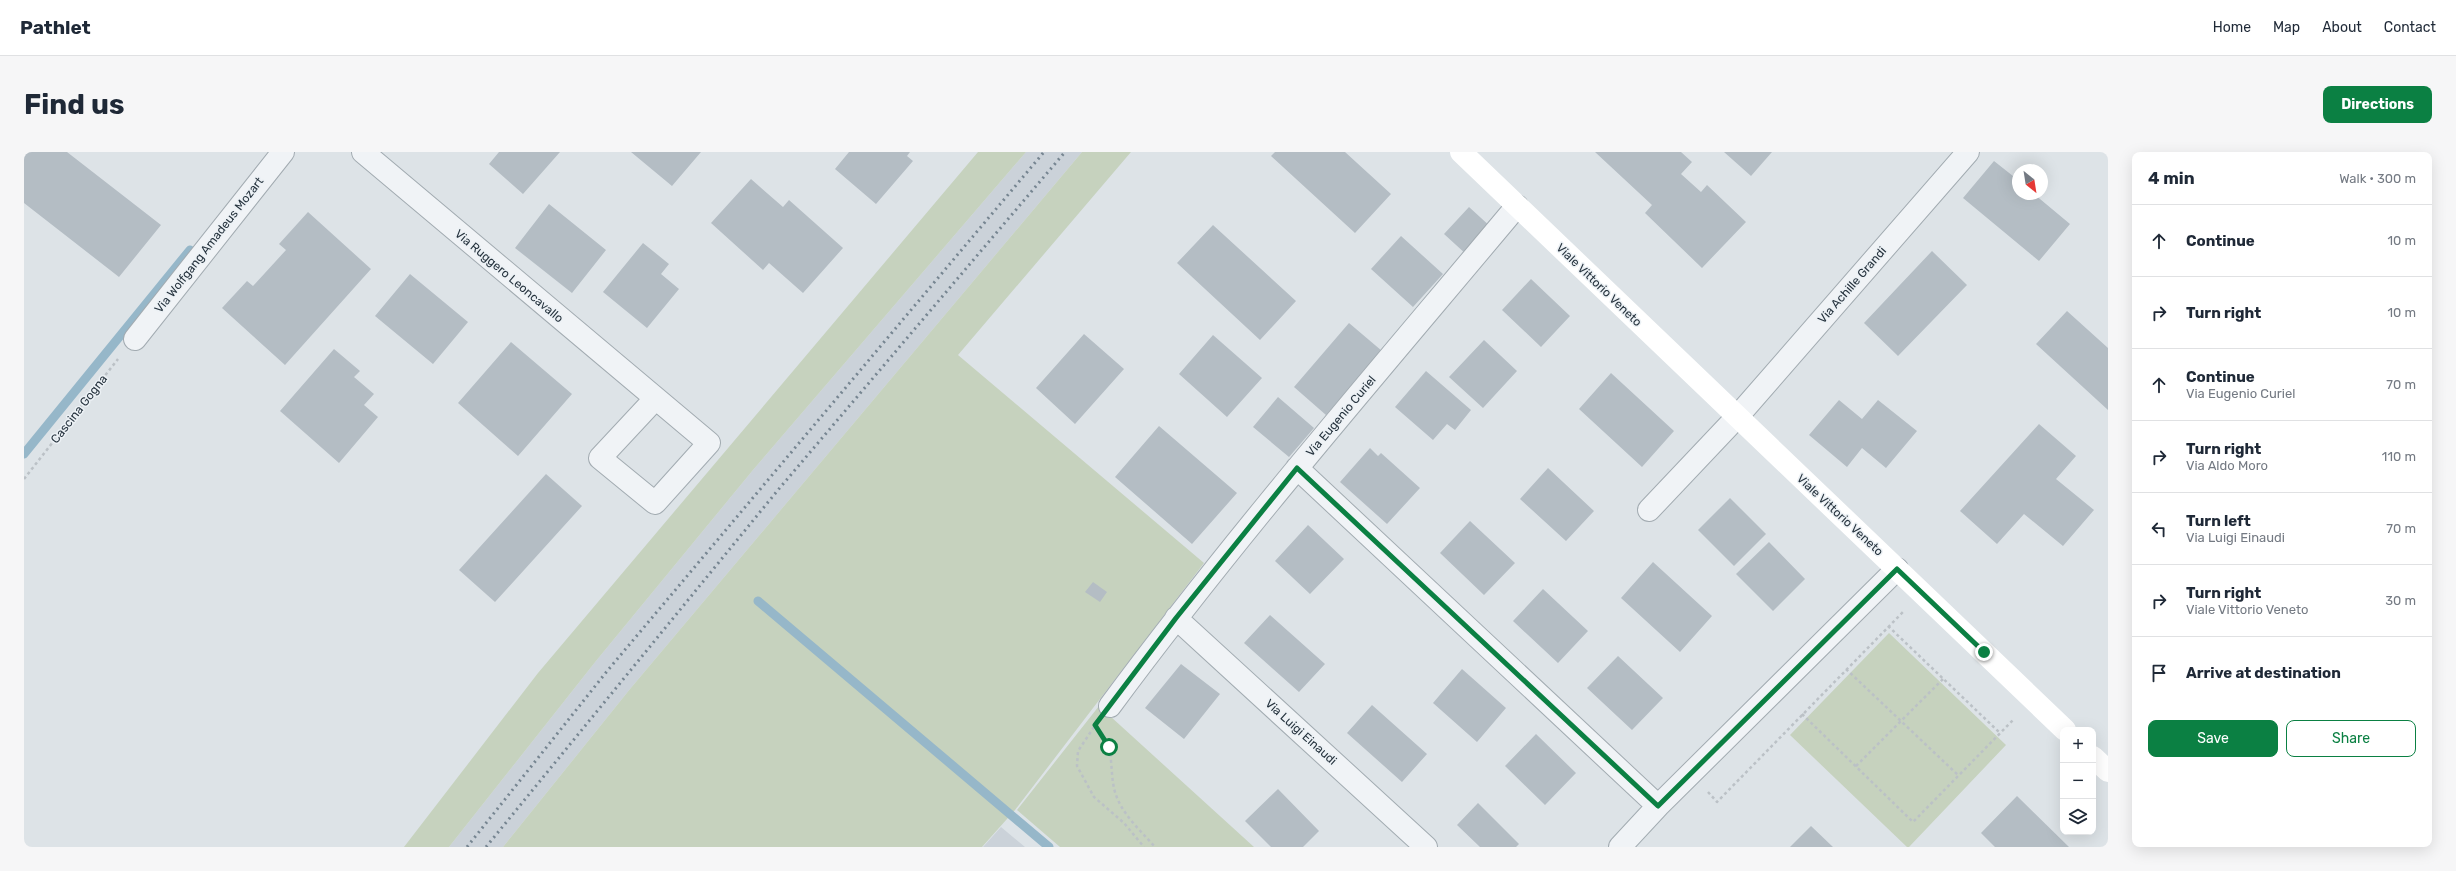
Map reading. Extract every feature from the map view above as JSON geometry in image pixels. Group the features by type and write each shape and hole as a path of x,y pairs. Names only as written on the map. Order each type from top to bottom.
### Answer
{"street":[{"name":"Via Wolfgang Amadeus Mozart","path":"135,338 283,152"},
{"name":"Via Ruggero Leoncavallo","path":"363,152 709,443 655,503 600,458 655,399"},
{"name":"Viale Vittorio Veneto","path":"1461,152 1736,417 2062,727"},
{"name":"Via Achille Grandi","path":"1736,417 1968,152"},
{"name":"Via Eugenio Curiel","path":"1110,706 1176,618 1297,468 1517,206"},
{"path":"1649,510 1736,417"},
{"path":"1297,468 1658,806"},
{"path":"1620,847 1658,806 1691,775 1897,569"},
{"name":"Via Luigi Einaudi","path":"1176,618 1426,847"},
{"path":"2096,760 2108,771"}],"path":[{"name":"Cascina Gogna","path":"24,479 135,338"},
{"path":"1691,775 1717,802 1922,593"},
{"path":"1888,626 2000,733"},
{"path":"1846,669 1959,776"},
{"path":"1856,766 1944,679"},
{"path":"1802,714 1913,822 2033,700"},
{"path":"1144,847 1124,823 1094,797 1077,766 1078,751 1095,725 1109,747 1114,791 1121,808 1154,847"}],"shaded area":[{"path":"1026,152 1082,152 630,689 503,847 449,847 596,661 753,470"},
{"path":"1001,827 1025,847 983,847"}],"green space":[{"path":"978,152 1026,152 753,470 596,661 449,847 404,847 538,673"},
{"path":"1082,152 1131,152 958,355 1204,563 1015,810 982,847 503,847 630,689"},
{"path":"1889,633 2006,745 1909,847 1907,847 1790,735"},
{"path":"1099,706 1254,847 1060,847 1017,810"}],"building":[{"path":"24,152 67,152 161,225 119,277 24,203"},
{"path":"499,152 560,152 523,194 489,164"},
{"path":"631,152 701,152 672,186"},
{"path":"849,152 910,152 907,156 913,161 876,204 835,169"},
{"path":"1275,152 1345,152 1391,194 1355,233 1271,156"},
{"path":"1595,152 1681,152 1692,162 1681,174 1701,192 1707,185 1746,222 1702,268 1645,213 1652,205"},
{"path":"1724,152 1772,152 1751,176"},
{"path":"1994,161 2012,175 2012,200 2041,200 2070,224 2039,261 1963,198"},
{"path":"751,179 783,207 789,200 843,248 803,293 769,263 763,270 711,223"},
{"path":"549,204 606,250 572,293 515,248"},
{"path":"1469,207 1492,228 1467,255 1444,234"},
{"path":"308,212 371,269 285,365 222,308 247,281 253,286 286,250 279,244"},
{"path":"1213,225 1296,301 1260,340 1177,263"},
{"path":"1401,236 1443,274 1413,307 1371,269"},
{"path":"643,243 669,264 661,274 679,289 647,328 603,292"},
{"path":"1932,251 1967,285 1898,356 1864,323"},
{"path":"410,274 468,322 433,364 375,316"},
{"path":"1531,279 1570,316 1541,347 1502,310"},
{"path":"2067,311 2108,348 2108,410 2036,344"},
{"path":"1349,323 1382,351 1326,415 1294,387"},
{"path":"1084,334 1124,369 1075,424 1036,388"},
{"path":"1213,335 1262,378 1227,417 1179,374"},
{"path":"1484,340 1517,371 1483,408 1449,377"},
{"path":"511,342 572,394 518,456 458,403"},
{"path":"334,349 360,371 354,377 374,394 364,405 378,417 339,463 280,411"},
{"path":"1426,371 1471,410 1455,430 1447,424 1433,440 1395,407"},
{"path":"1611,373 1674,431 1642,467 1579,409"},
{"path":"1278,397 1314,428 1289,457 1253,427"},
{"path":"1839,400 1862,419 1878,400 1917,431 1886,468 1862,448 1847,467 1809,435"},
{"path":"2039,424 2076,456 2056,479 2094,510 2063,546 2024,514 1997,544 1960,511"},
{"path":"1159,426 1237,493 1192,544 1115,477"},
{"path":"1370,448 1378,456 1381,453 1420,488 1387,524 1340,482"},
{"path":"1548,468 1594,511 1566,541 1520,499"},
{"path":"546,474 582,506 495,602 459,570"},
{"path":"1730,498 1766,534 1734,566 1698,530"},
{"path":"1470,521 1515,563 1484,595 1440,553"},
{"path":"1308,525 1344,559 1310,594 1275,561"},
{"path":"1769,542 1805,579 1773,611 1736,574"},
{"path":"1653,562 1712,616 1680,652 1621,598"},
{"path":"1093,582 1107,592 1100,602 1085,592"},
{"path":"1543,589 1588,631 1558,663 1513,621"},
{"path":"1270,615 1325,664 1299,692 1244,643"},
{"path":"1618,656 1663,698 1632,730 1587,688"},
{"path":"1181,664 1220,694 1184,739 1145,708"},
{"path":"1462,669 1506,708 1477,742 1433,703"},
{"path":"1372,705 1427,754 1402,782 1347,733"},
{"path":"1536,734 1576,773 1545,805 1505,766"},
{"path":"1278,789 1319,831 1303,847 1271,847 1245,821"},
{"path":"2017,796 2069,847 1995,847 1981,833"},
{"path":"1478,803 1519,844 1516,847 1480,847 1457,825"},
{"path":"1811,826 1833,847 1790,847"}],"waterway":[{"path":"24,454 190,250"},
{"path":"758,601 1049,847"}],"railway":[{"path":"467,847 608,670 1044,152"},
{"path":"486,847 778,490 1065,152"}],"route":[{"path":"1109,747 1103,735 1095,725 1176,618 1297,468 1658,806 1691,775 1897,569 1984,652"}]}
